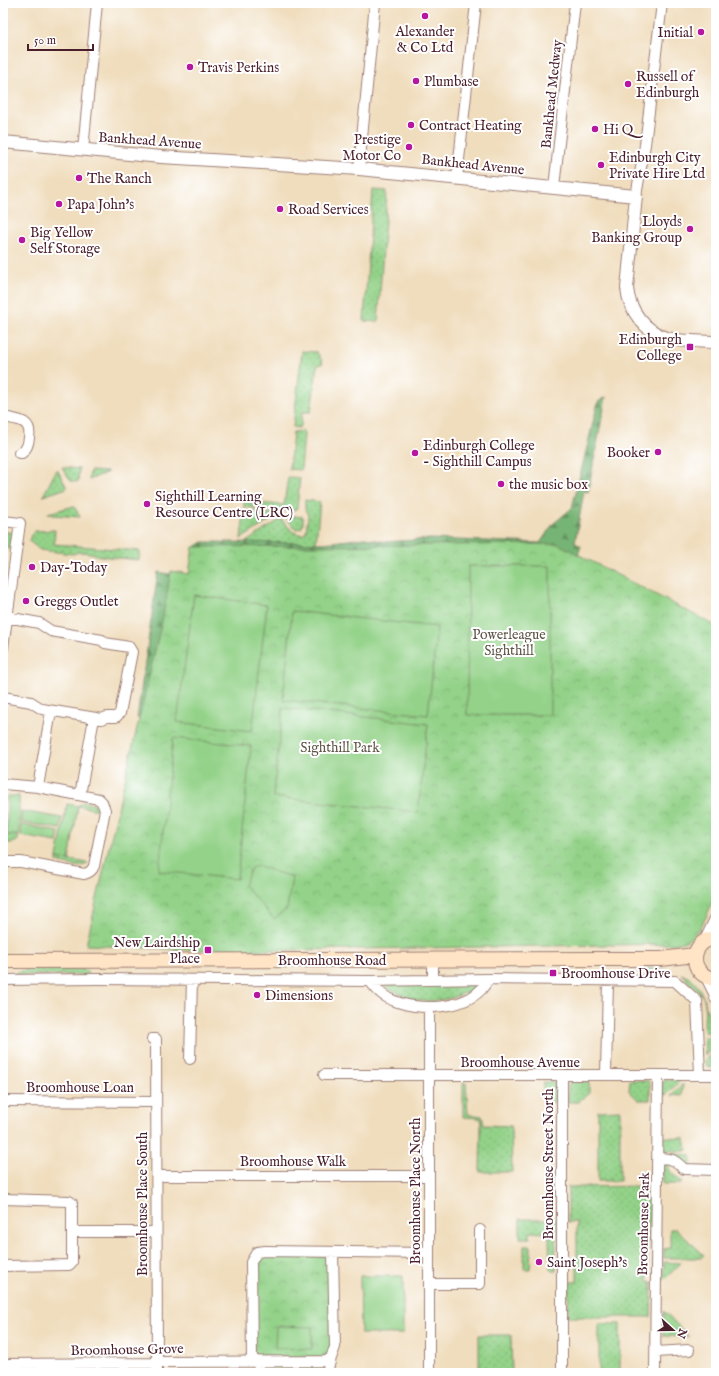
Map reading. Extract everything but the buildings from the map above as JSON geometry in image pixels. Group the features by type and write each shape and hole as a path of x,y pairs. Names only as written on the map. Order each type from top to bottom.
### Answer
{"main road":[{"path":"711,939 699,945 696,960 700,973 712,978"},
{"name":"Broomhouse Road","path":"3,961 432,959 696,960"}],"street":[{"path":"83,150 97,3"},
{"path":"359,169 375,3"},
{"path":"457,178 476,3"},
{"name":"Bankhead Medway","path":"554,188 575,3"},
{"path":"662,3 645,146 636,196 627,288 628,295 632,307 645,325 651,330 666,337 716,342"},
{"name":"Bankhead Avenue","path":"3,142 161,157 359,169 636,196"},
{"path":"3,417 21,420 26,424 30,432 28,446 22,453 19,453"},
{"path":"3,521 20,523 3,648"},
{"path":"3,697 31,702 42,709 51,711 102,719 107,717 116,717 120,713 132,652 129,647 106,643 102,640 51,631 39,623 8,617"},
{"path":"38,787 51,711"},
{"path":"80,795 94,718"},
{"path":"3,784 38,787 99,799 105,810 94,866 88,873 84,874 22,862 3,862"},
{"path":"711,939 716,919"},
{"path":"432,959 433,980"},
{"path":"712,978 716,994"},
{"name":"Broomhouse Road","path":"3,980 97,979 370,981 488,979 675,981 697,1002 700,1075"},
{"name":"Broomhouse Road","path":"370,981 376,990 388,998 407,1005 429,1008 452,1005 468,999 485,987 488,979"},
{"path":"190,1059 192,980"},
{"path":"606,1075 608,980"},
{"name":"Broomhouse Place North","path":"429,1008 429,1373"},
{"name":"Broomhouse Place South","path":"152,1039 156,1039 156,1368"},
{"name":"Broomhouse Avenue","path":"324,1075 716,1075"},
{"name":"Broomhouse Park","path":"655,1373 658,1075"},
{"name":"Broomhouse Street North","path":"562,1076 562,1373"},
{"name":"Broomhouse Loan","path":"3,1101 156,1102"},
{"path":"658,1158 669,1158 677,1162 684,1169 716,1170"},
{"name":"Broomhouse Walk","path":"157,1176 429,1176"},
{"path":"3,1199 70,1201 72,1203 73,1232 72,1262 68,1265 3,1266"},
{"path":"429,1284 480,1284 480,1230"},
{"path":"73,1232 156,1232"},
{"path":"260,1373 254,1361 251,1262 257,1252 429,1253"},
{"path":"327,1373 335,1347 333,1252"},
{"path":"656,1352 689,1350"},
{"name":"Broomhouse Grove","path":"3,1364 156,1368 161,1362 326,1361 331,1358"}],"green space":[{"path":"373,190 387,191 378,322 364,321"},
{"path":"302,351 317,352 323,363 317,366 311,412 302,412 301,426 299,428 293,427"},
{"path":"606,397 588,492 584,491 575,543 581,546 578,555 171,722 137,718 158,572 191,578 195,547 203,542 324,543 365,538 386,542 430,539 540,543 553,524 572,508 598,402"},
{"path":"303,431 304,435 301,470 289,469 293,432"},
{"path":"62,467 79,469 78,482 71,481"},
{"path":"57,469 67,488 43,496"},
{"path":"90,471 108,472 89,480"},
{"path":"288,477 300,478 297,508 293,511 244,507 244,502 284,505"},
{"path":"305,500 320,502 316,543 243,544 281,519 293,532 302,535 306,532 308,515 305,509"},
{"path":"74,506 80,517 53,515 48,513"},
{"path":"244,510 277,514 277,516 241,539"},
{"path":"286,515 303,517 303,525 301,528 296,529 285,517"},
{"path":"55,530 54,544 140,551 139,560 98,556 92,553 79,552 73,554 40,550 29,541 31,535 35,531"},
{"path":"3,531 12,533 10,549 3,548"},
{"name":"Sighthill Park","path":"558,544 716,626 716,891 705,919 692,937 684,942 673,944 293,950 187,950 86,945 163,617 171,571 189,574 193,547"},
{"name":"Powerleague Sighthill","path":"468,566 550,566 550,715 467,715"},
{"path":"194,595 267,605 252,731 177,722"},
{"path":"292,611 437,627 428,715 283,700"},
{"path":"283,708 428,724 418,812 273,797"},
{"path":"173,738 251,746 237,879 159,871"},
{"path":"7,796 19,796 19,835 7,835"},
{"path":"83,802 96,805 98,810 78,806"},
{"path":"67,804 78,806 69,860 57,858"},
{"path":"21,811 62,818 60,829 21,822"},
{"path":"21,824 59,832 57,842 21,836"},
{"path":"3,835 19,835 18,840 15,842 6,843 3,841"},
{"path":"57,858 88,863 81,866 73,866 57,862"},
{"path":"257,866 292,877 287,909 274,919 244,885 251,868"},
{"path":"647,968 667,970 667,972 647,973"},
{"path":"31,969 83,969 88,972 84,975 16,975 16,972"},
{"path":"681,974 694,982 703,997"},
{"path":"385,984 477,984 476,988 450,998 423,1001 406,997 386,987"},
{"path":"705,1003 710,1019 715,1027 716,1033 704,1032"},
{"path":"704,1037 716,1038 716,1043 705,1056"},
{"path":"710,1055 712,1057 712,1064 714,1068 708,1067 705,1063 706,1059"},
{"path":"630,1080 648,1081 650,1084 650,1100 638,1100 629,1091"},
{"path":"664,1080 681,1080 662,1099 663,1082"},
{"path":"543,1082 552,1082 555,1084 556,1102 549,1102 543,1090"},
{"path":"570,1082 589,1082 589,1093 578,1102 568,1102 568,1086"},
{"path":"463,1083 466,1083 468,1114 482,1116 484,1125 511,1126 512,1172 480,1172 480,1118 463,1117"},
{"path":"683,1084 682,1096 671,1095"},
{"path":"620,1110 620,1181 598,1181 598,1111"},
{"path":"663,1137 685,1138 687,1150 663,1151"},
{"path":"674,1154 691,1155 691,1165 685,1166"},
{"path":"666,1161 669,1163 669,1171 681,1181 681,1184 663,1184 663,1167"},
{"path":"651,1186 650,1222 648,1222 648,1281 652,1282 651,1317 568,1316 569,1282 577,1282 577,1222 568,1222 568,1187"},
{"path":"520,1219 556,1219 556,1270 550,1270 549,1236 547,1233 530,1232 530,1238 520,1238"},
{"path":"670,1229 676,1229 704,1255 701,1258 664,1258 664,1249 670,1248"},
{"path":"524,1246 531,1246 530,1269 524,1269"},
{"path":"259,1254 331,1256 332,1347 325,1358 254,1358 254,1261"},
{"path":"664,1262 681,1263 663,1281"},
{"path":"360,1276 403,1276 403,1334 361,1334"},
{"path":"664,1311 689,1337 663,1336"},
{"path":"599,1324 620,1324 620,1373 599,1373"},
{"path":"276,1326 312,1327 312,1349 275,1348"},
{"path":"479,1335 511,1335 512,1373 479,1373"},
{"path":"264,1366 323,1366 321,1373 267,1373"}],"place":[{"name":"Alexander & Co Ltd","path":"425,16"},
{"name":"Initial","path":"701,32"},
{"name":"Travis Perkins","path":"190,67"},
{"name":"Plumbase","path":"416,81"},
{"name":"Russell of Edinburgh","path":"628,84"},
{"name":"Contract Heating","path":"411,125"},
{"name":"Hi Q","path":"595,129"},
{"name":"Prestige Motor Co","path":"409,147"},
{"name":"Edinburgh City Private Hire Ltd","path":"601,165"},
{"name":"The Ranch","path":"79,178"},
{"name":"Papa John's","path":"59,204"},
{"name":"Road Services","path":"280,209"},
{"name":"Lloyds Banking Group","path":"690,229"},
{"name":"Big Yellow Self Storage","path":"22,240"},
{"name":"Edinburgh College","path":"690,347"},
{"name":"Booker","path":"658,452"},
{"name":"Edinburgh College - Sighthill Campus","path":"415,453"},
{"name":"the music box","path":"501,484"},
{"name":"Sighthill Learning Resource Centre (LRC)","path":"147,504"},
{"name":"Day-Today","path":"32,567"},
{"name":"Greggs Outlet","path":"26,601"},
{"name":"New Lairdship Place","path":"208,950"},
{"name":"Broomhouse Drive","path":"553,973"},
{"name":"Dimensions","path":"257,995"},
{"name":"Saint Joseph's","path":"539,1262"}]}
